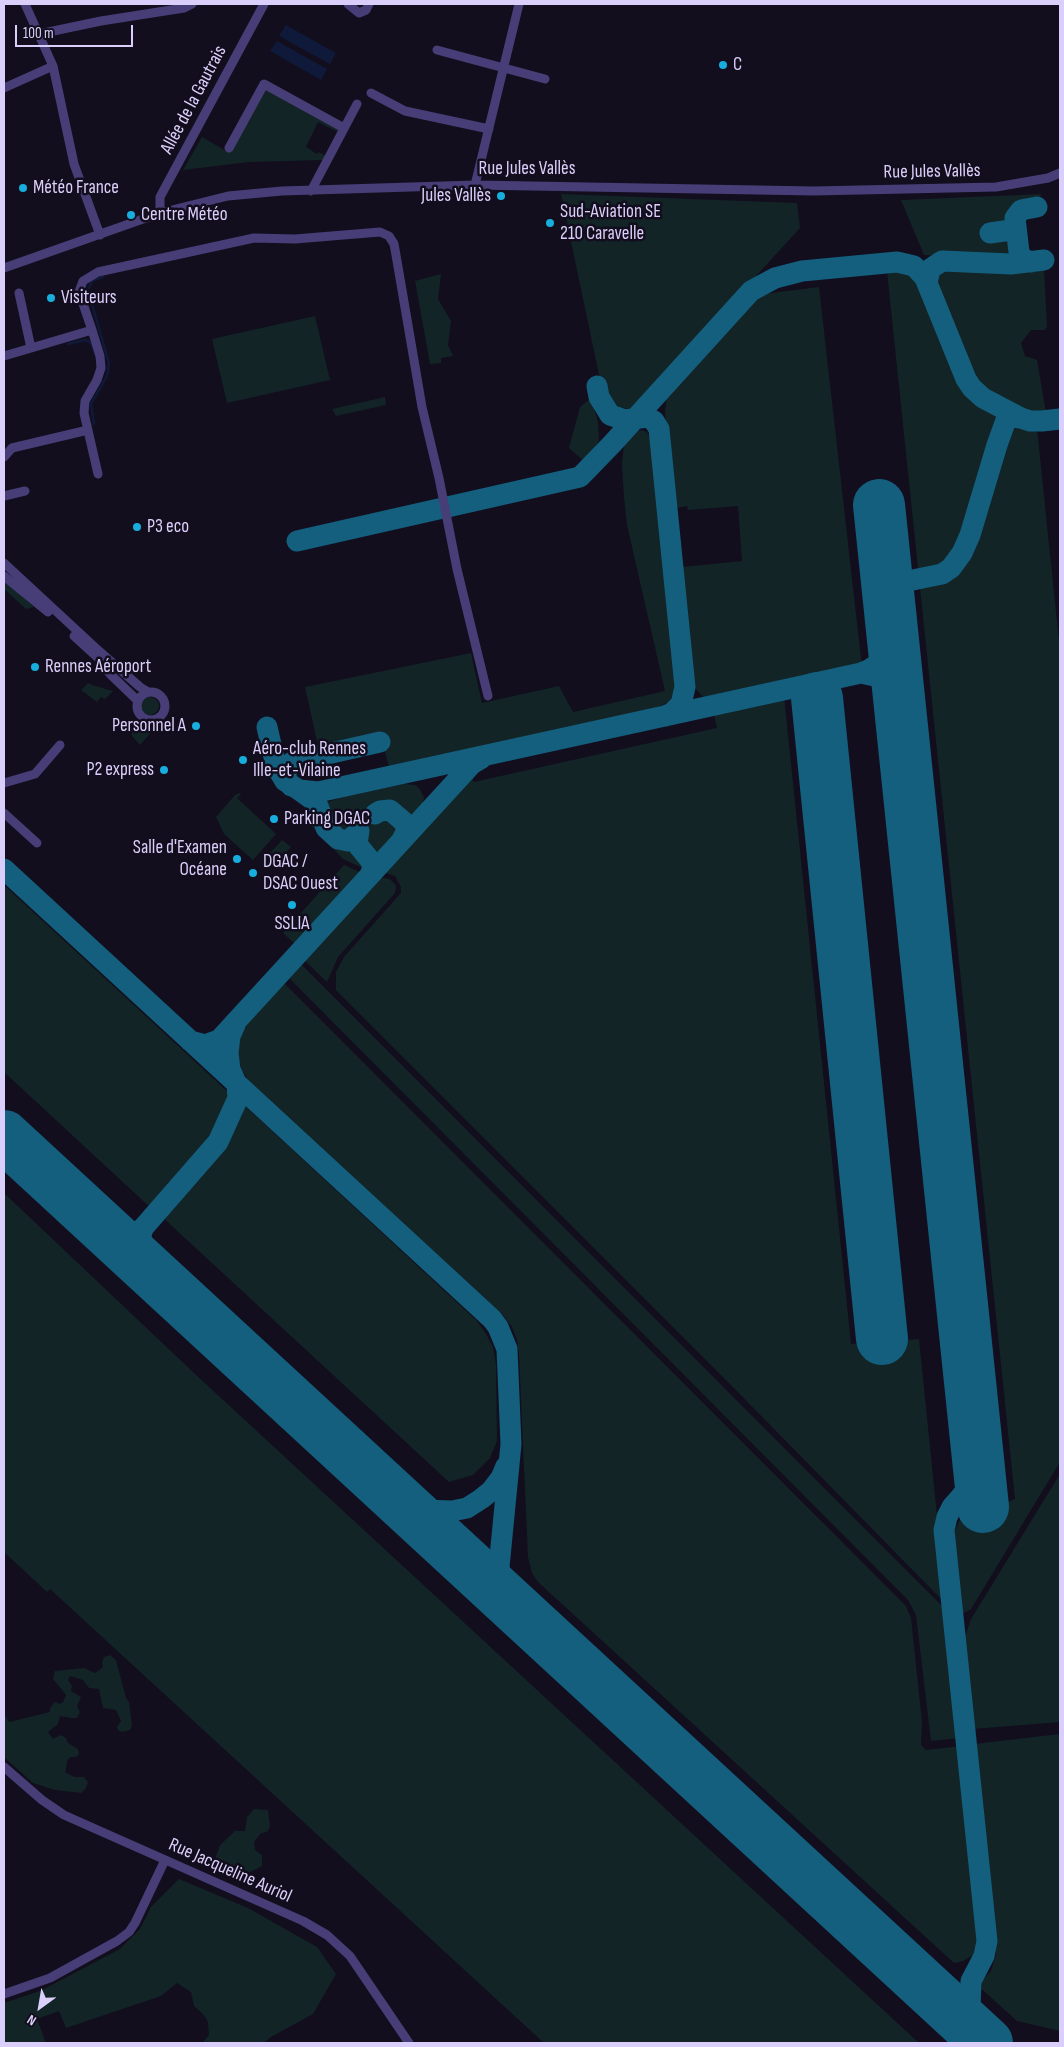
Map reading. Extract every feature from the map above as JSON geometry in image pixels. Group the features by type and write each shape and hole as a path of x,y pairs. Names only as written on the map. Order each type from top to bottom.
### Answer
{"street":[{"path":"25,4 53,66 74,164 100,235"},
{"path":"39,34 101,21 184,8 192,4"},
{"name":"Allée de la Gautrais","path":"160,213 160,197 264,4"},
{"path":"348,4 359,14 366,10 369,4"},
{"path":"475,185 519,4"},
{"path":"437,50 545,79"},
{"path":"4,88 53,66"},
{"path":"228,148 264,84 344,128"},
{"path":"371,93 405,111 489,130"},
{"path":"311,190 357,104"},
{"name":"Rue Jules Vallès","path":"4,268 160,213 228,196 311,190 475,185 814,191 987,187 1026,182 1060,173"},
{"path":"98,474 84,413 85,401 97,380 101,368 100,356 79,292 83,281 98,272 254,238 295,240 380,232 391,237 394,244 415,357 422,407 439,478 457,569 488,696"},
{"path":"19,294 31,348"},
{"path":"4,356 92,330"},
{"path":"4,457 12,448 88,430"},
{"path":"4,496 25,491"},
{"path":"4,563 140,687 148,692 158,694 163,699 165,709 160,717 149,720 143,717 137,708 140,697 148,692"},
{"path":"4,576 46,610 98,658 110,674 138,701"},
{"path":"4,783 35,774 60,745"},
{"path":"4,813 37,843"},
{"name":"Rue Jacqueline Auriol","path":"4,1767 42,1800 64,1814 303,1921 327,1935 350,1956 409,2043"},
{"path":"4,1994 50,1978 117,1941 129,1932 165,1860"}],"shaded area":[{"path":"265,87 340,128 338,132 318,122 306,147 317,154 319,152 326,156 324,160 249,162 183,170 202,137 228,152"},
{"path":"561,194 797,203 800,228 637,406 629,409 619,408 607,398 602,389"},
{"path":"1042,194 1035,201 1025,202 1016,206 1011,214 1009,228 996,230 995,226 984,228 986,240 996,238 996,234 1012,233 1013,247 1010,253 999,259 924,255 901,200"},
{"path":"1037,265 1044,269 1047,327 1045,330 1031,330 1021,343 1025,356 1037,360 1046,413 1030,413 987,394 974,382 936,281 937,270 946,266 1004,269"},
{"path":"887,271 907,271 919,282 972,400 1006,420 1021,426 1037,428 1060,651 1060,1462 971,1609 964,1613 959,1613 951,1539 965,1509 1003,1504 1015,1499"},
{"path":"441,274 438,299 451,321 448,345 453,356 441,358 441,363 430,364 415,281"},
{"path":"819,287 862,667 710,699 704,698 695,688 682,567 742,561 738,506 688,510 687,506 677,508 665,414 667,393 755,297 763,294"},
{"path":"315,316 330,380 227,403 212,339"},
{"path":"385,397 386,405 336,416 332,409"},
{"path":"591,398 598,422 599,440 593,454 585,462 569,448 580,407"},
{"path":"641,430 647,432 651,440 676,685 670,701 655,709 389,767 381,736 319,750 305,687 471,653 482,703 559,686 573,712 665,691 627,525 624,497 622,464 624,444 631,432"},
{"path":"4,580 34,607 26,609 4,589"},
{"path":"88,683 113,691 105,699 101,697 97,702 81,690"},
{"path":"784,696 851,1344 919,1339 946,1604 721,1375 336,990 336,972 344,957 401,893 401,887 395,876 382,872 469,777 471,776 474,782 717,728 713,711"},
{"path":"150,697 156,700 159,706 156,712 150,715 144,712 141,706 144,700"},
{"path":"138,725 155,728 140,745 132,736 132,731"},
{"path":"404,784 415,785 420,789 424,798 422,808 367,870 343,859 301,815 315,806 350,795"},
{"path":"240,793 237,798 276,834 253,860 224,834 216,817 235,795"},
{"path":"282,840 291,847 276,864 267,856"},
{"path":"344,865 362,873 296,945 283,933"},
{"path":"378,877 390,879 396,886 395,893 338,957 327,982 304,960"},
{"path":"4,885 228,1092 227,1113 215,1139 153,1210 4,1072"},
{"path":"301,964 945,1609 960,1738 931,1741 916,1615 908,1600 289,978"},
{"path":"283,982 906,1606 911,1618 922,1722 921,1745 926,1750 961,1746 980,1933 980,1943 975,1954 963,1961 954,1963 538,1582 532,1573 528,1557 519,1355 517,1340 512,1327 503,1315 250,1083 243,1072 238,1058 237,1043 243,1026"},
{"path":"242,1105 477,1321 485,1332 493,1347 496,1364 497,1441 490,1458 473,1475 449,1482 160,1215 223,1145 236,1111"},
{"path":"4,1193 194,1373 919,2043 544,2043 50,1589 47,1592 4,1552"},
{"path":"1060,1474 1060,1722 973,1729 971,1727 962,1636 966,1634 971,1619"},
{"path":"110,1655 116,1660 126,1698 129,1702 132,1726 130,1730 122,1732 118,1730 117,1727 121,1721 116,1710 103,1708 99,1689 89,1688 83,1680 70,1676 68,1680 72,1686 71,1691 81,1697 77,1706 80,1712 77,1718 60,1716 58,1724 48,1732 53,1739 61,1735 66,1738 68,1743 78,1749 79,1754 76,1757 68,1759 65,1772 74,1777 84,1777 88,1782 86,1788 81,1793 55,1790 33,1783 4,1757 4,1714 9,1722 50,1712 50,1708 55,1702 60,1704 66,1695 53,1679 55,1671 84,1668 95,1673 103,1667 104,1657"},
{"path":"1060,1734 1060,2031 1017,2021 977,1985 991,1971 996,1954 974,1744"},
{"path":"254,1809 268,1810 270,1826 268,1831 260,1834 254,1842 255,1850 262,1855 262,1866 238,1878 216,1869 214,1862 220,1845 235,1831 245,1831 247,1817"},
{"path":"179,1879 248,1908 317,1947 336,1974 313,2014 271,2037 264,2043 202,2043 209,2035 208,2022 204,2015 194,2006 191,1992 177,1983 161,1996 66,2028 59,2011 37,2019 46,2043 4,2043 4,2003 40,1991 120,1949 140,1929 151,1907"}],"water":[{"path":"286,25 336,53 330,64 279,36"},
{"path":"277,41 327,69 321,80 270,51"}],"waterway":[{"path":"94,424 91,404 107,376 109,363 88,290 92,281 103,277"},
{"path":"68,344 84,340 88,341 91,343 96,356"}],"taxiway":[{"path":"1031,262 1022,258 1019,252 1015,218 1021,210 1037,207"},
{"path":"990,233 1011,230 1015,226"},
{"path":"927,283 930,269 942,261 1011,264 1044,260"},
{"path":"297,541 580,477 751,291 775,278 802,271 897,262 914,266 925,278 966,379 972,388 983,398 1021,418 1030,421 1060,419"},
{"path":"597,386 599,397 610,415 625,420 647,417 654,421 659,429 685,687 681,704 672,713 665,716"},
{"path":"889,605 896,586 903,582 942,574 951,568 962,553 970,535 1006,420 1012,417 1021,418"},
{"path":"885,561 892,575 903,582"},
{"path":"861,673 880,662 888,652 893,638"},
{"path":"267,727 276,766 285,781 299,790 318,792 861,673 879,677 889,685 900,706"},
{"path":"291,786 285,773 292,762 380,742"},
{"path":"190,1041 205,1045 219,1040 472,764 482,758"},
{"path":"299,790 318,806 326,828 338,839 348,841 359,831"},
{"path":"375,814 380,811 390,810 404,822 407,830 402,840"},
{"path":"359,831 357,844 374,865 370,875"},
{"path":"4,869 492,1319 498,1327 507,1349 511,1444 499,1567 505,1590 523,1615"},
{"path":"103,1227 123,1235 137,1232 143,1228 218,1142 238,1098 237,1085 230,1069 228,1053 230,1036 235,1025"},
{"path":"143,1228 138,1247 145,1266"},
{"path":"384,1486 408,1505 423,1510 452,1511 467,1508 491,1491 501,1478 506,1466"},
{"path":"980,1475 952,1507 944,1530 987,1941 984,1956 971,1981 970,2008 978,2032 985,2039 996,2043"}],"runway":[{"path":"879,505 983,1507"},
{"path":"817,698 882,1339"},
{"path":"4,1136 987,2043"}],"place":[{"name":"C","path":"723,65"},
{"name":"Météo France","path":"23,188"},
{"name":"Jules Vallès","path":"501,196"},
{"name":"Centre Météo","path":"131,215"},
{"name":"Sud-Aviation SE 210 Caravelle","path":"550,223"},
{"name":"Visiteurs","path":"51,298"},
{"name":"P3 eco","path":"137,527"},
{"name":"Rennes Aéroport","path":"35,667"},
{"name":"Personnel A","path":"196,726"},
{"name":"Aéro-club Rennes Ille-et-Vilaine","path":"243,760"},
{"name":"P2 express","path":"164,770"},
{"name":"Parking DGAC","path":"274,819"},
{"name":"Salle d'Examen Océane","path":"237,859"},
{"name":"DGAC / DSAC Ouest","path":"253,873"},
{"name":"SSLIA","path":"292,905"}]}
